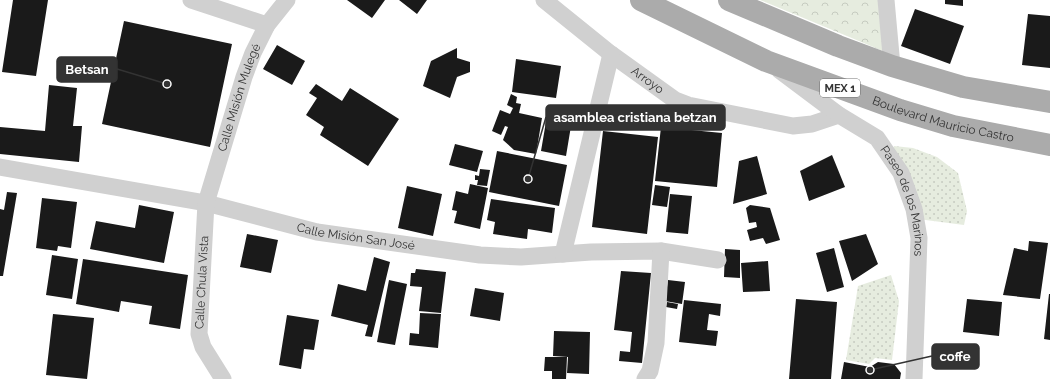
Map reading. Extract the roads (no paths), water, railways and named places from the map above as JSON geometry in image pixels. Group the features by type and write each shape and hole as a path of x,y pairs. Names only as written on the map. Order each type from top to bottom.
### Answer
{"main road":[{"name":"Boulevard Mauricio Castro","path":"641,0 766,61 900,110 953,126 1050,145"},
{"path":"729,0 838,46 892,66 963,87 1050,102"}],"street":[{"path":"191,0 267,24"},
{"name":"Calle Misión Mulegé","path":"206,203 244,77 253,53 267,24 286,0"},
{"name":"Arroyo","path":"544,0 612,54 675,100 688,105 792,126 812,124 839,115"},
{"path":"886,0 892,66"},
{"path":"564,254 612,54"},
{"name":"Paseo de los Marinos","path":"766,61 839,115 877,138 901,173 914,209 919,238 914,379"},
{"name":"Calle Misión San José","path":"0,167 206,203 317,232 480,255 520,257 661,251 718,260"},
{"name":"Calle Chula Vista","path":"206,203 199,334 203,347 223,379"},
{"path":"645,379 650,371 656,343 661,251"}],"place":[{"name":"Betsan","path":"167,84"},
{"name":"asamblea cristiana betzan","path":"528,179"},
{"name":"coffe","path":"870,370"}]}
